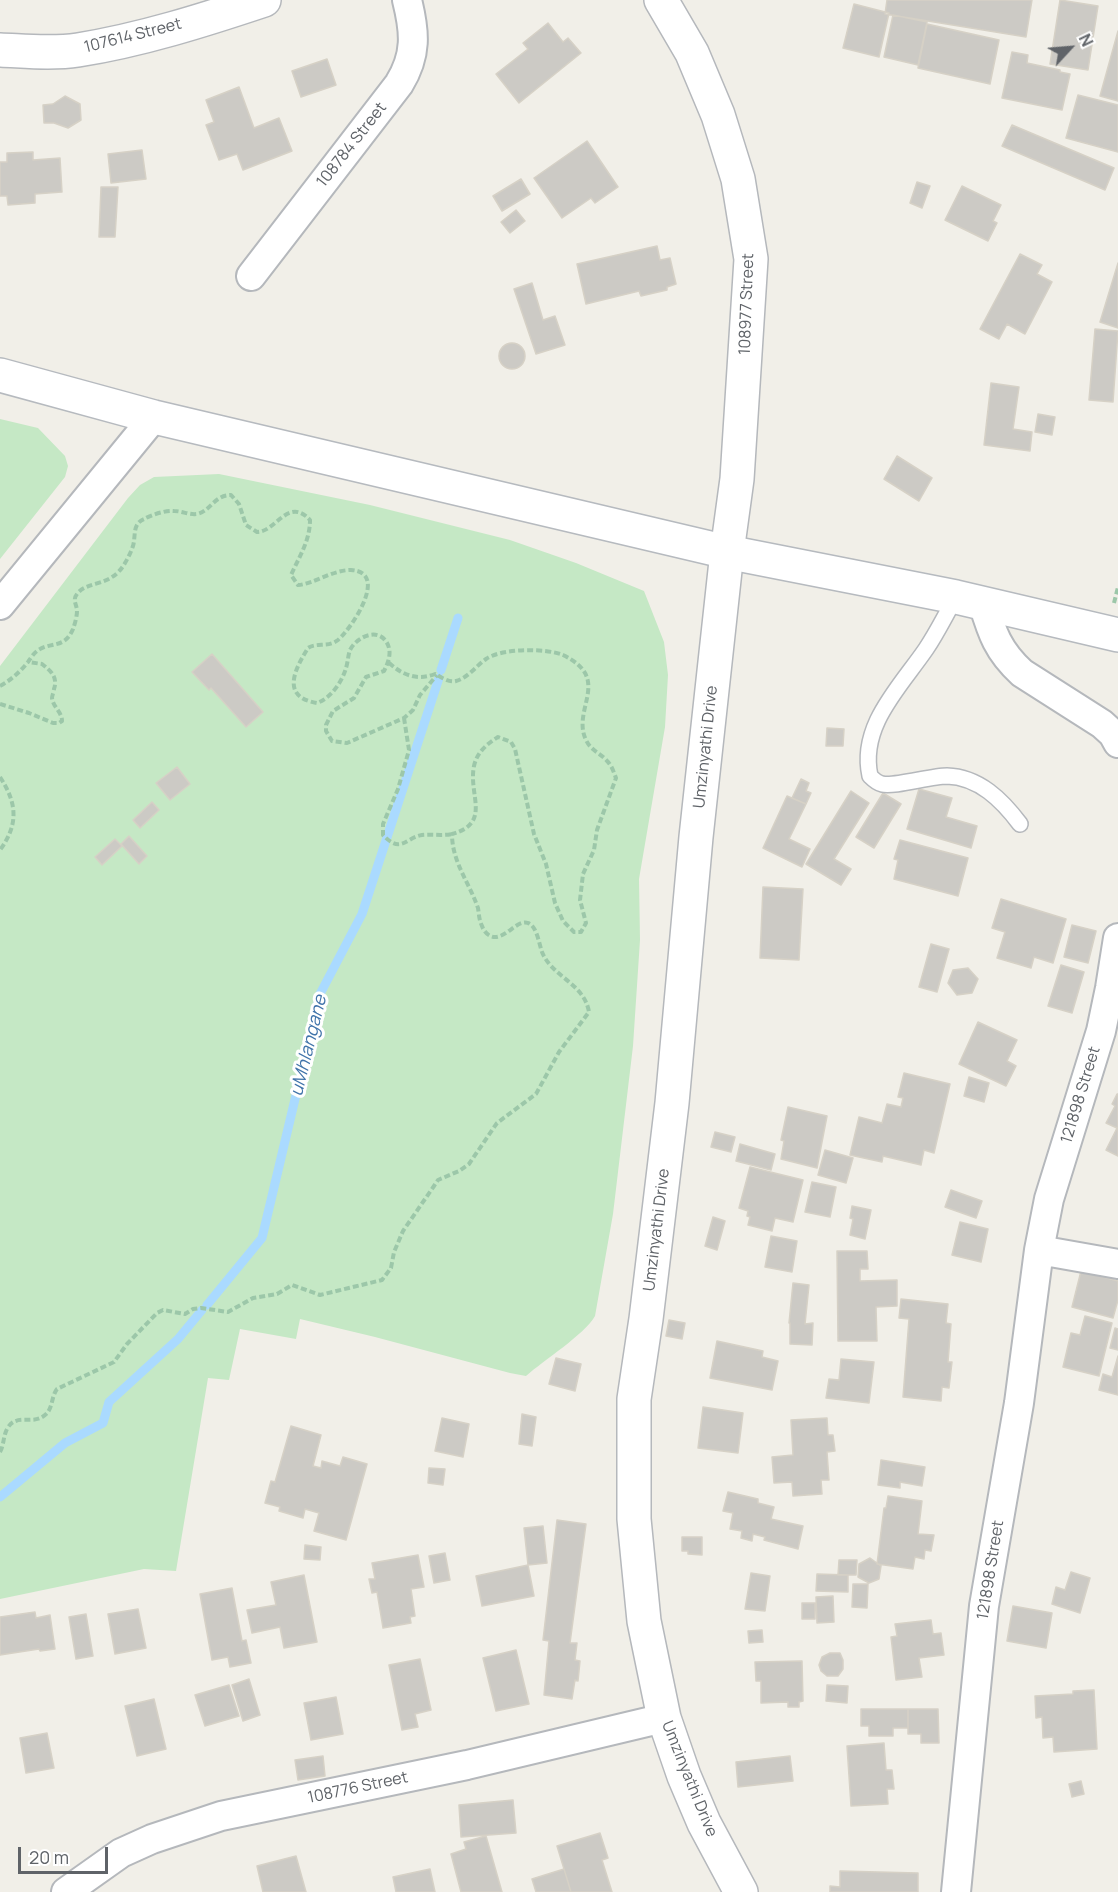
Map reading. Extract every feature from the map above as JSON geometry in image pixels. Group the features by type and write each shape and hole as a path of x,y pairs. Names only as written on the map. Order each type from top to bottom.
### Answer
{"street":[{"name":"107614 Street","path":"0,50 36,52 76,50 151,34 264,0"},
{"name":"108784 Street","path":"251,276 399,84 408,68 414,37 407,0"},
{"name":"108977 Street","path":"661,0 692,53 718,115 738,179 751,259 750,310 737,479 727,552"},
{"path":"0,375 154,417 727,552 969,600 1118,635"},
{"path":"0,605 154,417"},
{"name":"Umzinyathi Drive","path":"727,552 696,837 672,1103 634,1399 634,1519 644,1621 664,1718 684,1776 704,1823 741,1892"},
{"path":"969,600 1011,663 1022,673 1102,724 1113,734 1118,743"},
{"name":"121898 Street","path":"956,1892 984,1606 1019,1403 1039,1250 1049,1199 1101,1030 1118,938"},
{"path":"1039,1250 1118,1264"},
{"name":"108776 Street","path":"66,1892 122,1853 152,1839 220,1816 467,1765 664,1718"}],"lane":[{"path":"969,600 928,646 878,715 869,755 870,776 883,784 946,776 958,778 983,788 997,797 1020,824"}],"path":[{"path":"0,686 11,679 40,649 52,647 66,638 73,629 77,610 74,600 77,594 113,578 119,572 133,545 135,527 139,522 144,518 170,510 196,514 202,512 223,495 231,495 239,504 246,525 257,532 265,531 284,514 306,515 310,520 310,528 302,554 291,575 298,585 318,577 350,570 364,576 367,583 366,597 361,610 336,641 328,646 312,645 308,648 297,665 292,683 300,695 308,701 317,703 326,698 343,676 349,651 354,645 366,636 376,635 385,640 390,652 384,671 366,677 354,698 333,711 326,725 326,731 332,741 347,743 404,718 413,710 420,695 437,675"},
{"path":"388,662 396,670 418,678 423,679 435,674 456,681 486,659 504,652 533,650 561,654 579,666 586,675 588,695 582,731 591,750 608,761 616,778 597,830 594,850 583,874 580,900 586,923 581,932 574,932 566,925 555,903 546,864 534,834 520,762 511,742 506,738 498,737 484,747 478,755 474,766 475,820 462,831 439,837 424,835 399,844 383,835 383,824 398,789 409,750 404,718"},
{"path":"0,705 29,712 53,723 62,721 62,716 52,698 56,685 55,678 42,664 28,662"},
{"path":"0,777 8,790 13,812 13,826 0,849"},
{"path":"0,1452 12,1422 40,1419 47,1414 51,1408 53,1394 57,1389 114,1362 127,1344 157,1313 163,1310 185,1314 193,1309 201,1308 228,1312 253,1298 277,1294 292,1285 320,1295 382,1280 391,1268 394,1251 403,1231 438,1180 469,1164 497,1123 536,1094 559,1052 575,1028 587,1017 588,1005 577,988 551,967 545,959 534,927 528,923 522,923 498,937 486,933 458,866 452,834"}],"green space":[{"path":"0,419 38,428 65,456 68,466 65,477 0,559"},
{"path":"219,474 370,505 510,540 576,563 644,591 664,642 668,675 665,727 639,879 640,940 633,1046 613,1214 595,1316 573,1339 526,1376 300,1319 296,1339 240,1329 229,1380 208,1378 176,1571 144,1569 0,1599 0,666 140,485 154,477"}],"building":[{"path":"887,0 1032,0 1026,37 885,14"},
{"path":"1060,0 1098,6 1088,70 1050,64"},
{"path":"854,4 889,13 879,57 843,48"},
{"path":"893,15 927,22 918,65 884,57"},
{"path":"548,23 563,42 568,38 581,53 519,103 496,74 528,49 523,43"},
{"path":"927,24 999,40 990,84 918,68"},
{"path":"1118,31 1118,101 1100,96"},
{"path":"1012,52 1028,55 1027,63 1070,74 1062,110 1002,98"},
{"path":"327,59 336,85 301,97 292,71"},
{"path":"239,87 254,128 279,118 292,151 243,170 237,154 219,160 206,125 214,122 206,100"},
{"path":"1078,95 1118,105 1118,152 1066,138"},
{"path":"65,96 80,104 81,120 68,128 54,123 44,123 43,105 53,104"},
{"path":"1012,125 1114,168 1105,190 1002,146"},
{"path":"587,141 618,187 595,203 591,198 562,218 534,178"},
{"path":"142,150 146,179 111,183 108,154"},
{"path":"33,152 33,160 60,158 62,192 35,194 35,203 8,205 7,196 0,196 0,162 7,162 7,153"},
{"path":"521,179 530,194 502,211 493,196"},
{"path":"917,182 930,186 922,208 910,203"},
{"path":"962,186 1001,205 993,221 997,223 988,241 945,220"},
{"path":"101,187 118,187 115,237 99,237"},
{"path":"516,210 525,221 510,233 501,222"},
{"path":"657,246 660,260 670,258 676,284 667,287 667,290 641,296 639,291 586,304 577,264"},
{"path":"1020,254 1042,265 1037,274 1052,282 1025,334 1007,324 999,339 980,329"},
{"path":"1118,263 1118,328 1100,322"},
{"path":"532,283 543,320 555,316 565,345 536,354 514,289"},
{"path":"1095,329 1118,331 1113,402 1089,400"},
{"path":"512,343 521,347 525,356 521,365 512,369 503,365 499,356 503,347"},
{"path":"991,383 1019,387 1013,429 1032,432 1030,451 984,445"},
{"path":"1038,414 1055,417 1052,435 1035,432"},
{"path":"897,456 932,478 919,501 884,479"},
{"path":"212,654 263,712 246,727 211,688 209,690 192,672"},
{"path":"827,728 844,729 843,746 826,746"},
{"path":"177,767 190,784 170,800 156,783"},
{"path":"801,779 809,783 806,791 811,793 806,804 792,798"},
{"path":"919,789 952,798 946,817 977,826 971,848 907,829"},
{"path":"851,791 869,803 834,859 851,869 841,885 806,864"},
{"path":"883,793 901,804 874,848 856,837"},
{"path":"787,796 806,804 789,839 810,849 802,867 763,848"},
{"path":"152,802 159,810 140,828 133,820"},
{"path":"129,836 147,856 139,864 121,844"},
{"path":"115,839 122,846 102,865 95,857"},
{"path":"900,840 968,858 958,896 894,879 898,860 894,859"},
{"path":"763,887 803,889 799,960 760,958"},
{"path":"1001,899 1066,919 1053,963 1034,957 1031,968 997,958 1005,932 992,928"},
{"path":"1072,925 1096,931 1088,963 1064,957"},
{"path":"931,944 949,949 937,992 919,987"},
{"path":"1061,965 1084,972 1072,1013 1048,1006"},
{"path":"968,968 978,979 972,993 957,995 948,983 953,970"},
{"path":"978,1022 1017,1040 1007,1061 1016,1066 1006,1086 959,1064"},
{"path":"904,1073 950,1084 934,1153 924,1150 921,1165 883,1156 882,1162 850,1155 859,1117 882,1123 887,1104 901,1107 903,1098 898,1097"},
{"path":"969,1077 989,1083 984,1102 964,1096"},
{"path":"1117,1094 1118,1156 1106,1150 1117,1128 1106,1123 1115,1106 1112,1104"},
{"path":"788,1107 827,1116 817,1168 781,1159 784,1141 781,1140"},
{"path":"715,1132 735,1137 731,1152 711,1147"},
{"path":"740,1144 775,1154 771,1170 736,1161"},
{"path":"825,1150 853,1158 846,1183 818,1175"},
{"path":"750,1167 803,1180 793,1222 775,1218 772,1231 748,1225 750,1217 747,1216 748,1211 739,1208"},
{"path":"812,1182 836,1187 830,1217 805,1212"},
{"path":"951,1190 982,1201 976,1218 945,1207"},
{"path":"852,1206 871,1210 865,1239 850,1235 853,1219 850,1218"},
{"path":"713,1217 725,1221 717,1250 705,1246"},
{"path":"960,1222 988,1229 981,1262 952,1255"},
{"path":"771,1236 797,1241 792,1272 765,1267"},
{"path":"837,1251 867,1251 868,1269 860,1269 860,1281 897,1280 897,1306 876,1307 877,1341 838,1341"},
{"path":"1081,1271 1118,1281 1118,1300 1113,1318 1072,1307"},
{"path":"793,1283 809,1285 805,1324 813,1323 812,1345 790,1344 789,1323"},
{"path":"901,1299 948,1304 946,1323 951,1324 948,1362 952,1362 949,1388 942,1387 941,1401 903,1397 909,1319 899,1318"},
{"path":"1085,1316 1112,1323 1099,1376 1063,1367 1071,1333 1080,1335"},
{"path":"669,1320 685,1323 682,1339 666,1336"},
{"path":"1115,1328 1118,1329 1118,1350 1110,1348"},
{"path":"717,1341 763,1351 762,1357 778,1361 772,1390 710,1378"},
{"path":"1118,1356 1118,1395 1099,1390 1103,1374 1112,1377"},
{"path":"556,1358 581,1364 575,1391 549,1384"},
{"path":"841,1359 874,1362 869,1403 826,1398 829,1379 839,1380"},
{"path":"703,1407 743,1413 738,1453 698,1448"},
{"path":"522,1414 536,1417 532,1446 519,1444"},
{"path":"442,1418 469,1424 463,1457 435,1451"},
{"path":"827,1418 828,1435 833,1435 835,1451 827,1452 829,1480 821,1480 822,1494 793,1496 792,1482 774,1483 772,1457 793,1455 791,1420"},
{"path":"291,1426 321,1435 313,1466 321,1468 322,1461 340,1466 343,1457 367,1464 346,1540 314,1531 319,1513 305,1509 303,1518 279,1511 280,1507 265,1503 271,1481 275,1482"},
{"path":"881,1460 925,1467 922,1486 900,1482 900,1488 878,1485"},
{"path":"429,1468 445,1469 443,1485 428,1483"},
{"path":"728,1492 758,1499 758,1503 774,1507 771,1519 803,1526 798,1549 764,1540 765,1537 753,1534 752,1541 741,1538 742,1531 730,1529 733,1513 723,1511"},
{"path":"888,1496 922,1501 918,1534 934,1535 931,1551 925,1550 924,1559 915,1557 913,1569 877,1564 884,1508 886,1508"},
{"path":"557,1520 586,1524 570,1643 577,1643 575,1660 580,1661 578,1681 575,1680 572,1699 544,1695 549,1641 543,1640"},
{"path":"543,1526 547,1563 528,1565 524,1528"},
{"path":"682,1537 702,1537 702,1555 682,1551"},
{"path":"305,1545 321,1547 320,1560 304,1559"},
{"path":"445,1553 450,1580 434,1583 429,1556"},
{"path":"418,1555 424,1587 411,1589 415,1616 410,1617 411,1623 383,1628 377,1592 372,1593 369,1579 375,1579 372,1563"},
{"path":"870,1558 881,1566 879,1579 869,1583 858,1577 859,1564"},
{"path":"839,1560 857,1560 856,1575 838,1575"},
{"path":"528,1565 534,1596 482,1606 476,1576"},
{"path":"1071,1572 1090,1578 1080,1613 1052,1604 1056,1587 1065,1590"},
{"path":"751,1573 770,1576 765,1611 745,1609"},
{"path":"817,1574 848,1575 848,1592 816,1591"},
{"path":"304,1575 317,1642 284,1648 280,1627 252,1633 247,1610 276,1605 271,1582"},
{"path":"853,1584 868,1584 867,1608 852,1607"},
{"path":"232,1588 242,1641 246,1640 251,1663 230,1667 228,1657 212,1660 200,1594"},
{"path":"833,1596 834,1622 817,1623 816,1597"},
{"path":"802,1603 815,1603 815,1619 802,1619"},
{"path":"1013,1606 1052,1613 1046,1648 1007,1641"},
{"path":"138,1609 146,1648 115,1654 108,1614"},
{"path":"35,1612 36,1618 50,1615 55,1649 0,1655 0,1617"},
{"path":"86,1614 93,1656 76,1659 69,1617"},
{"path":"931,1620 933,1634 941,1633 944,1655 919,1658 922,1677 896,1680 891,1637 897,1636 895,1624"},
{"path":"762,1630 763,1642 749,1643 748,1631"},
{"path":"516,1650 529,1704 496,1711 483,1658"},
{"path":"830,1653 840,1653 843,1660 843,1669 838,1676 827,1676 821,1671 819,1665 822,1657"},
{"path":"420,1659 431,1710 415,1714 418,1727 402,1730 389,1665"},
{"path":"802,1661 803,1701 799,1702 799,1707 788,1707 788,1702 761,1703 761,1681 756,1681 755,1662"},
{"path":"249,1679 260,1715 243,1721 232,1685"},
{"path":"229,1685 239,1716 205,1726 195,1695"},
{"path":"827,1685 848,1686 847,1703 826,1701"},
{"path":"1094,1690 1097,1749 1054,1752 1053,1737 1043,1738 1042,1717 1036,1718 1035,1696 1073,1694 1073,1691"},
{"path":"336,1697 343,1734 311,1740 304,1703"},
{"path":"154,1699 166,1749 137,1756 125,1706"},
{"path":"861,1709 908,1709 908,1728 893,1728 893,1736 869,1736 869,1726 861,1726"},
{"path":"908,1709 938,1709 939,1743 921,1743 921,1734 908,1734"},
{"path":"47,1733 54,1768 26,1773 20,1738"},
{"path":"884,1743 886,1770 892,1770 894,1789 887,1789 888,1804 851,1806 847,1746"},
{"path":"323,1756 325,1776 298,1780 295,1760"},
{"path":"790,1756 793,1781 738,1787 736,1762"},
{"path":"1081,1781 1084,1794 1072,1797 1069,1784"},
{"path":"513,1800 516,1833 461,1837 459,1805"},
{"path":"600,1833 608,1858 602,1860 612,1892 571,1892 557,1846"},
{"path":"486,1836 502,1892 461,1892 451,1854 466,1849 464,1842"},
{"path":"296,1856 306,1892 263,1892 257,1866"},
{"path":"430,1869 435,1892 396,1892 393,1877"},
{"path":"564,1869 571,1892 536,1892 532,1879"},
{"path":"840,1871 918,1873 918,1892 830,1892 830,1886 840,1887"}],"waterway":[{"name":"uMhlangane","path":"441,670 458,618"},
{"name":"uMhlangane","path":"207,1305 262,1238 320,994 362,914 439,678"},
{"name":"uMhlangane","path":"0,1497 65,1443 103,1423 109,1402 178,1339 202,1310"}]}
